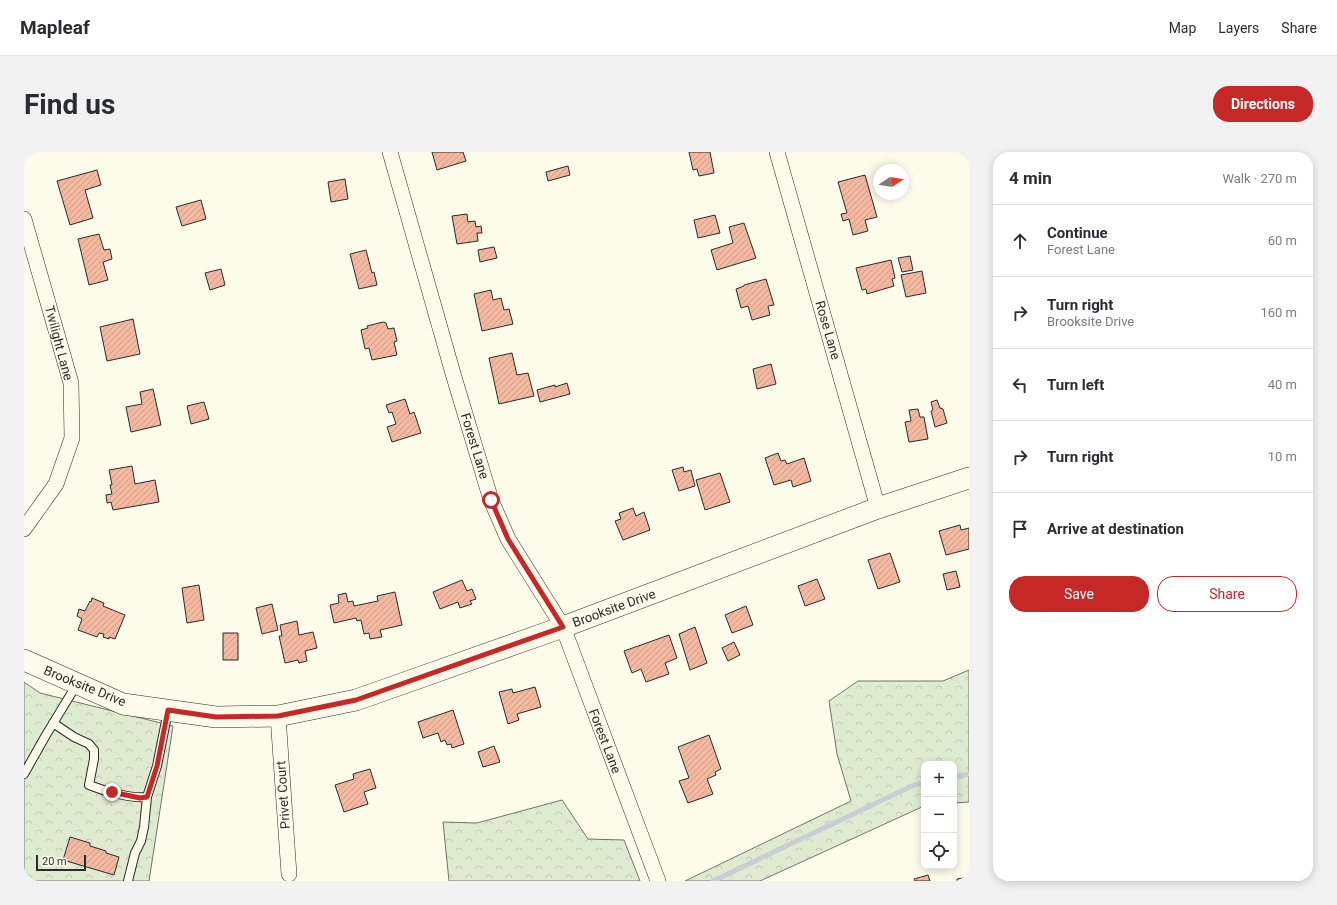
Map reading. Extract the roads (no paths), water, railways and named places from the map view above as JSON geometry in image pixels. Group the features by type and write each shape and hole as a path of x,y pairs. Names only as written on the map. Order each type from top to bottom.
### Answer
{"street":[{"name":"Forest Lane","path":"390,152 491,500 508,539 563,627 658,881"},
{"name":"Rose Lane","path":"777,152 878,508"},
{"name":"Twilight Lane","path":"24,220 71,383 72,438 56,484 24,529"},
{"name":"Brooksite Drive","path":"24,660 123,704 216,717 278,716 356,700 563,627 878,508 969,478"},
{"name":"Privet Court","path":"278,716 289,874"}],"lane":[{"path":"24,774 77,684"},
{"path":"128,881 135,853 141,841 147,797 157,766 168,710"},
{"path":"53,723 89,744 94,750 94,759 89,785 140,798 147,797"}],"waterway":[{"path":"957,776 969,774"},
{"path":"713,881 914,785 921,784"}]}
